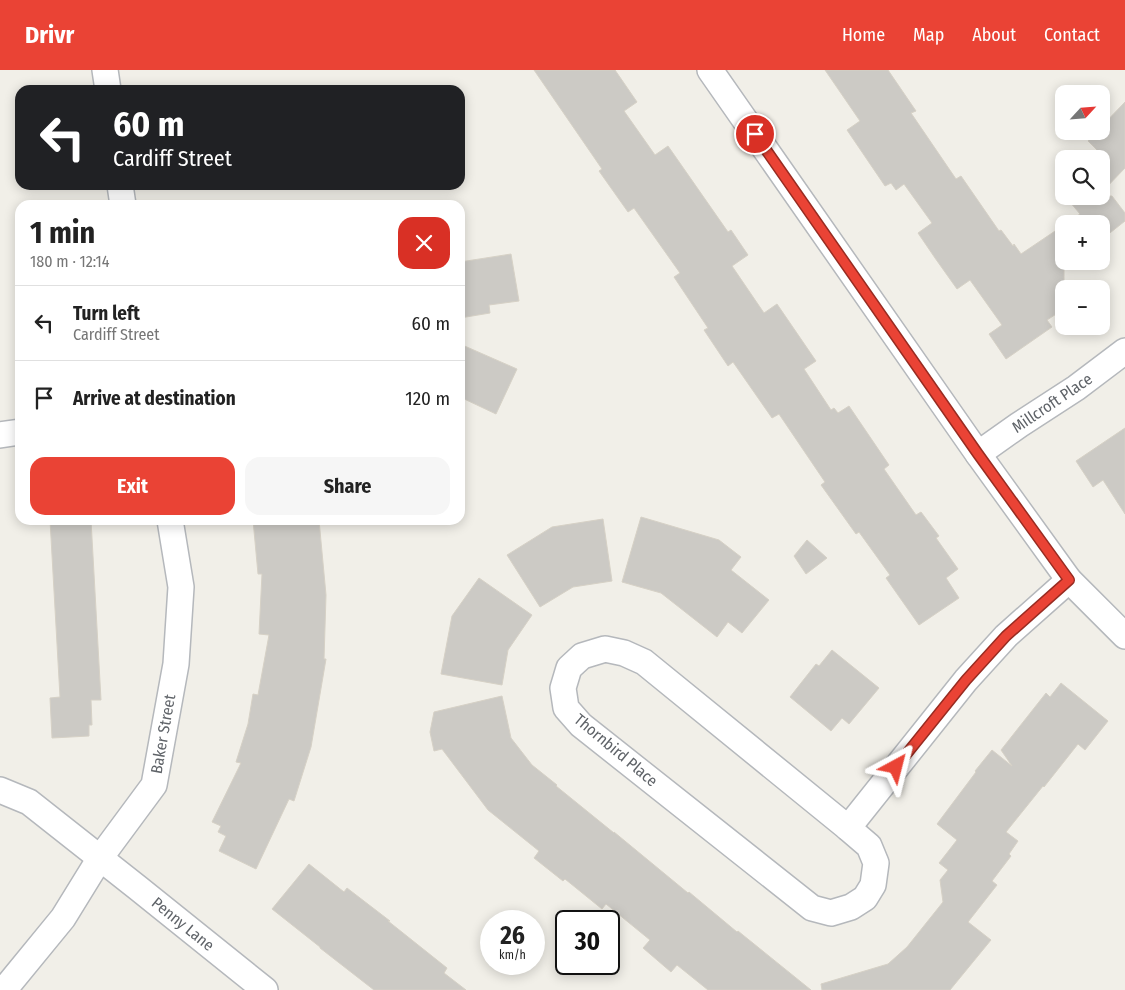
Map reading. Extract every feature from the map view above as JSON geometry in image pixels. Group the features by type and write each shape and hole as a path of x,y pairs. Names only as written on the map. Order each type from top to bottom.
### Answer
{"street":[{"path":"105,70 107,85"},
{"path":"710,70 978,454 1069,580 1125,636"},
{"name":"Millcroft Place","path":"978,454 1076,388 1125,351"},
{"path":"0,435 15,433"},
{"name":"Baker Street","path":"4,990 63,918 100,858 154,785 176,664 180,586 171,525"},
{"path":"848,828 966,680 1006,636 1069,580"},
{"name":"Thornbird Place","path":"605,649 624,653 644,662 848,828 869,846 876,864 873,885 865,898 851,907 831,913 812,908 581,725 566,708 563,688 569,668 582,656 605,649"},
{"name":"Penny Lane","path":"0,790 28,802 265,990"}],"building":[{"path":"534,70 615,70 637,102 624,111 655,155 668,146 728,232 731,230 748,255 732,266 764,313 777,304 816,361 804,369 831,410 834,408 838,413 849,406 889,465 884,469 916,515 921,512 939,536 936,538 958,569 946,578 959,598 919,625 886,578 890,575 859,532 856,534 821,485 825,482 779,414 772,418 733,362 728,366 704,330 708,328 674,277 680,273 634,208 628,212 599,171 602,169"},
{"path":"825,70 888,70 916,111 911,113 956,179 961,176 999,231 1001,230 1021,254 1055,231 1055,270 1064,270 1064,280 1055,280 1055,315 1047,320 1052,327 1006,359 989,334 1002,325 970,280 957,289 918,233 932,223 904,184 896,190 891,183 885,186 847,130 860,121"},
{"path":"1125,102 1125,168 1110,184 1110,150 1097,150 1088,141 1110,140 1110,118"},
{"path":"1110,196 1112,196 1125,213 1125,221 1110,233 1110,215 1079,215 1080,214 1072,205 1110,205"},
{"path":"511,254 519,301 489,305 490,313 465,317 465,261"},
{"path":"465,346 517,369 496,414 465,399"},
{"path":"1125,428 1125,514 1103,480 1093,487 1076,461"},
{"path":"641,517 719,540 741,557 731,570 769,600 742,633 728,622 717,637 661,593 622,582"},
{"path":"603,519 612,581 573,587 540,607 507,555 552,527"},
{"path":"50,525 91,525 101,700 91,700 92,725 89,725 89,736 52,738 50,698 60,697"},
{"path":"253,525 319,525 326,595 324,659 326,659 311,747 294,801 289,799 256,869 219,851 226,836 218,832 221,826 212,822 241,763 236,762 248,724 253,694 258,695 269,635 259,634 262,574 258,574"},
{"path":"807,540 827,558 806,574 794,556"},
{"path":"479,578 532,615 508,650 502,685 441,674 452,616"},
{"path":"832,650 879,688 849,724 842,718 831,731 790,697 816,664 819,666"},
{"path":"1061,683 1108,721 1085,750 1078,744 1006,832 1018,841 1009,854 1011,856 992,881 997,885 968,922 991,940 950,990 822,990 821,984 888,964 907,947 943,902 940,880 948,870 939,863 957,840 937,824 992,750 1012,766 1001,750 1046,693 1050,697"},
{"path":"502,696 511,738 532,765 688,893 811,990 708,990 677,965 671,972 643,948 650,940 620,915 620,910 613,910 606,904 602,909 565,879 563,881 534,858 539,851 488,810 442,749 434,751 430,732 434,712"},
{"path":"309,864 344,892 347,888 390,921 388,921 447,968 444,973 466,990 374,990 320,948 272,909"}],"route":[{"path":"755,134 978,454 1069,580 1006,636 966,680 896,767"}]}
